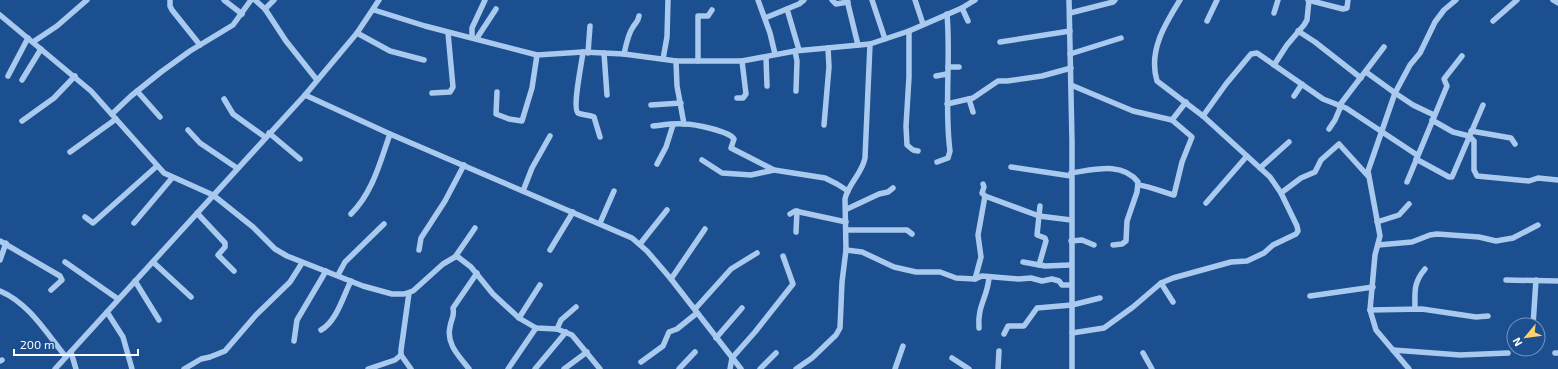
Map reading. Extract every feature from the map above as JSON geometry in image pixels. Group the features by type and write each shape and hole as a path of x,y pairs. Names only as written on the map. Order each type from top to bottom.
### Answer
{"street":[{"path":"8,76 31,40 57,26 87,0"},
{"path":"170,0 172,10 200,45"},
{"path":"224,0 242,14"},
{"path":"70,152 114,116 137,91 161,72 200,45 233,25 251,0"},
{"path":"255,0 265,9 286,41 317,80"},
{"path":"265,9 274,0"},
{"path":"55,369 305,95 357,33 374,10 379,0"},
{"path":"462,35 472,28 485,0"},
{"path":"663,59 667,37 668,0"},
{"path":"758,0 765,18 775,54"},
{"path":"765,18 804,0"},
{"path":"832,0 836,4 848,1 858,45"},
{"path":"872,0 885,39"},
{"path":"915,0 923,24"},
{"path":"374,10 448,33 462,35 537,55 586,52 624,54 676,61 742,61 797,51 870,44 909,31 962,8 975,0"},
{"path":"1069,0 1071,68 1072,369"},
{"path":"1070,13 1086,10 1113,2 1115,0"},
{"path":"1072,333 1098,330 1111,325 1161,283 1172,278 1226,263 1247,261 1264,253 1273,245 1296,234 1298,231 1298,226 1281,193 1270,177 1203,116 1186,102 1159,84 1156,77 1158,40 1161,32 1180,0"},
{"path":"1207,21 1217,0"},
{"path":"1274,13 1278,0"},
{"path":"1274,65 1307,20 1308,0 1343,9 1346,8 1348,0"},
{"path":"1409,369 1376,330 1370,310 1380,236 1368,176 1369,167 1395,93 1410,65 1420,53 1435,22 1444,10 1456,0"},
{"path":"1494,21 1517,0"},
{"path":"962,8 968,21"},
{"path":"787,9 797,51 796,91"},
{"path":"474,38 496,10"},
{"path":"698,61 698,16 708,16 712,10"},
{"path":"937,162 944,160 949,155 947,74 949,37 947,14"},
{"path":"0,15 74,76 114,116 157,166 172,178 213,195 253,226 275,249 302,263 338,275 363,286 392,294 409,293 424,282 443,264 454,257 475,228"},
{"path":"624,54 628,37 632,28 638,22 639,16"},
{"path":"590,26 576,102 577,111 579,113 594,117 600,137"},
{"path":"472,28 474,38"},
{"path":"909,31 909,78 906,126 907,145 913,150 918,151"},
{"path":"1000,42 1070,31"},
{"path":"1298,31 1315,42 1361,78"},
{"path":"357,33 390,51 424,60"},
{"path":"432,93 450,92 453,86 448,33"},
{"path":"1070,54 1121,38"},
{"path":"796,369 812,358 836,335 840,328 842,282 847,230 845,199 848,191 861,171 865,158 870,44"},
{"path":"1329,129 1335,120 1340,106 1384,47"},
{"path":"824,125 829,67 828,48"},
{"path":"22,80 41,49"},
{"path":"1203,116 1226,84 1251,54 1258,53 1323,99 1340,106 1381,132 1416,157 1449,177 1452,177 1483,105"},
{"path":"604,54 607,95"},
{"path":"497,92 496,114 509,119 522,121 532,88 537,55"},
{"path":"766,56 767,86"},
{"path":"1407,182 1416,157 1447,86 1444,79 1462,56"},
{"path":"676,61 677,86 684,124"},
{"path":"737,98 743,98 746,94 742,61"},
{"path":"948,67 959,67"},
{"path":"947,104 969,99 998,81 1042,76 1071,68"},
{"path":"1366,72 1453,132 1506,136 1511,138 1515,144"},
{"path":"936,76 947,74"},
{"path":"22,121 54,98 74,76"},
{"path":"1294,96 1302,84"},
{"path":"1071,85 1133,111 1172,120 1192,137 1182,162 1174,195 1160,192 1147,186 1138,185"},
{"path":"137,91 160,117"},
{"path":"305,95 390,134 632,238 640,244 670,279 741,369"},
{"path":"224,99 233,114 267,135 300,159"},
{"path":"969,99 973,112"},
{"path":"1172,120 1186,102"},
{"path":"651,105 681,103"},
{"path":"653,126 684,124 707,128 731,135 734,139 732,148 774,170 825,178 848,191"},
{"path":"657,164 666,147 673,125"},
{"path":"188,130 200,143 237,168"},
{"path":"351,214 372,185 390,134"},
{"path":"1470,134 1475,145 1474,170 1477,176 1529,181 1538,178 1558,180"},
{"path":"523,191 532,168 550,136"},
{"path":"1260,168 1289,142"},
{"path":"1281,193 1301,178 1315,172 1321,160 1339,144 1368,176"},
{"path":"1206,203 1247,156"},
{"path":"702,160 722,173 751,175 774,170"},
{"path":"419,250 421,238 446,201 464,165"},
{"path":"85,217 91,223 96,221 157,166"},
{"path":"1011,167 1071,174 1105,168 1116,168 1132,176 1138,182 1138,185 1127,221 1126,241 1122,244 1112,245"},
{"path":"134,223 172,178"},
{"path":"978,276 981,256 978,235 985,196 982,193 984,187 983,184"},
{"path":"846,209 879,194 888,192 894,188"},
{"path":"600,223 614,191"},
{"path":"985,196 1039,216 1071,220"},
{"path":"1377,222 1399,215 1409,204"},
{"path":"1038,265 1046,241 1045,238 1037,235 1040,206"},
{"path":"640,244 667,210"},
{"path":"790,214 797,211 846,222"},
{"path":"796,232 797,211"},
{"path":"550,250 573,212"},
{"path":"197,213 225,243 226,245 218,255 234,271"},
{"path":"338,275 345,262 384,224"},
{"path":"1378,245 1412,242 1437,234 1479,237 1496,241 1513,238 1538,225"},
{"path":"670,279 705,229"},
{"path":"847,230 907,230 912,234"},
{"path":"1071,241 1082,240 1094,245"},
{"path":"0,241 6,243 60,276 62,280 51,290"},
{"path":"0,260 6,243"},
{"path":"846,250 862,252 894,267 916,272 940,272 956,278 978,276 1019,279 1030,278 1042,281 1055,280 1062,285 1071,285"},
{"path":"641,362 663,346 669,332 677,329 696,311 731,269 757,253"},
{"path":"730,369 732,358 755,332 793,284 784,256"},
{"path":"454,257 467,264 477,273 493,294 519,318 536,328 557,329 572,336 600,369"},
{"path":"66,262 118,299"},
{"path":"154,262 191,297"},
{"path":"1023,262 1038,265 1071,265"},
{"path":"184,369 201,359 214,356 224,351 256,315 290,282 302,263"},
{"path":"1415,309 1415,284 1418,276 1424,269"},
{"path":"294,341 297,320 326,271"},
{"path":"469,369 451,345 450,327 455,315 453,308 477,273"},
{"path":"979,328 979,312 988,288 989,277"},
{"path":"1506,280 1558,281"},
{"path":"1534,317 1536,280"},
{"path":"135,281 159,320"},
{"path":"322,330 331,321 351,281"},
{"path":"1161,283 1173,302"},
{"path":"519,318 540,285"},
{"path":"1310,296 1373,287"},
{"path":"0,291 10,295 22,304 66,357"},
{"path":"368,369 395,360 401,355 409,293"},
{"path":"1004,334 1008,326 1024,326 1037,308 1072,305 1100,298"},
{"path":"557,329 561,320 576,307"},
{"path":"716,338 742,308"},
{"path":"1370,310 1415,309 1488,316"},
{"path":"107,312 123,337 132,369"},
{"path":"508,369 536,328"},
{"path":"535,369 566,332"},
{"path":"895,369 903,346"},
{"path":"1394,350 1460,354 1506,353"},
{"path":"998,369 999,351"},
{"path":"71,352 76,369"},
{"path":"564,369 587,352"},
{"path":"679,369 695,352"},
{"path":"760,369 776,353"},
{"path":"1143,353 1152,369"},
{"path":"401,355 411,369"},
{"path":"952,358 969,369"}]}
